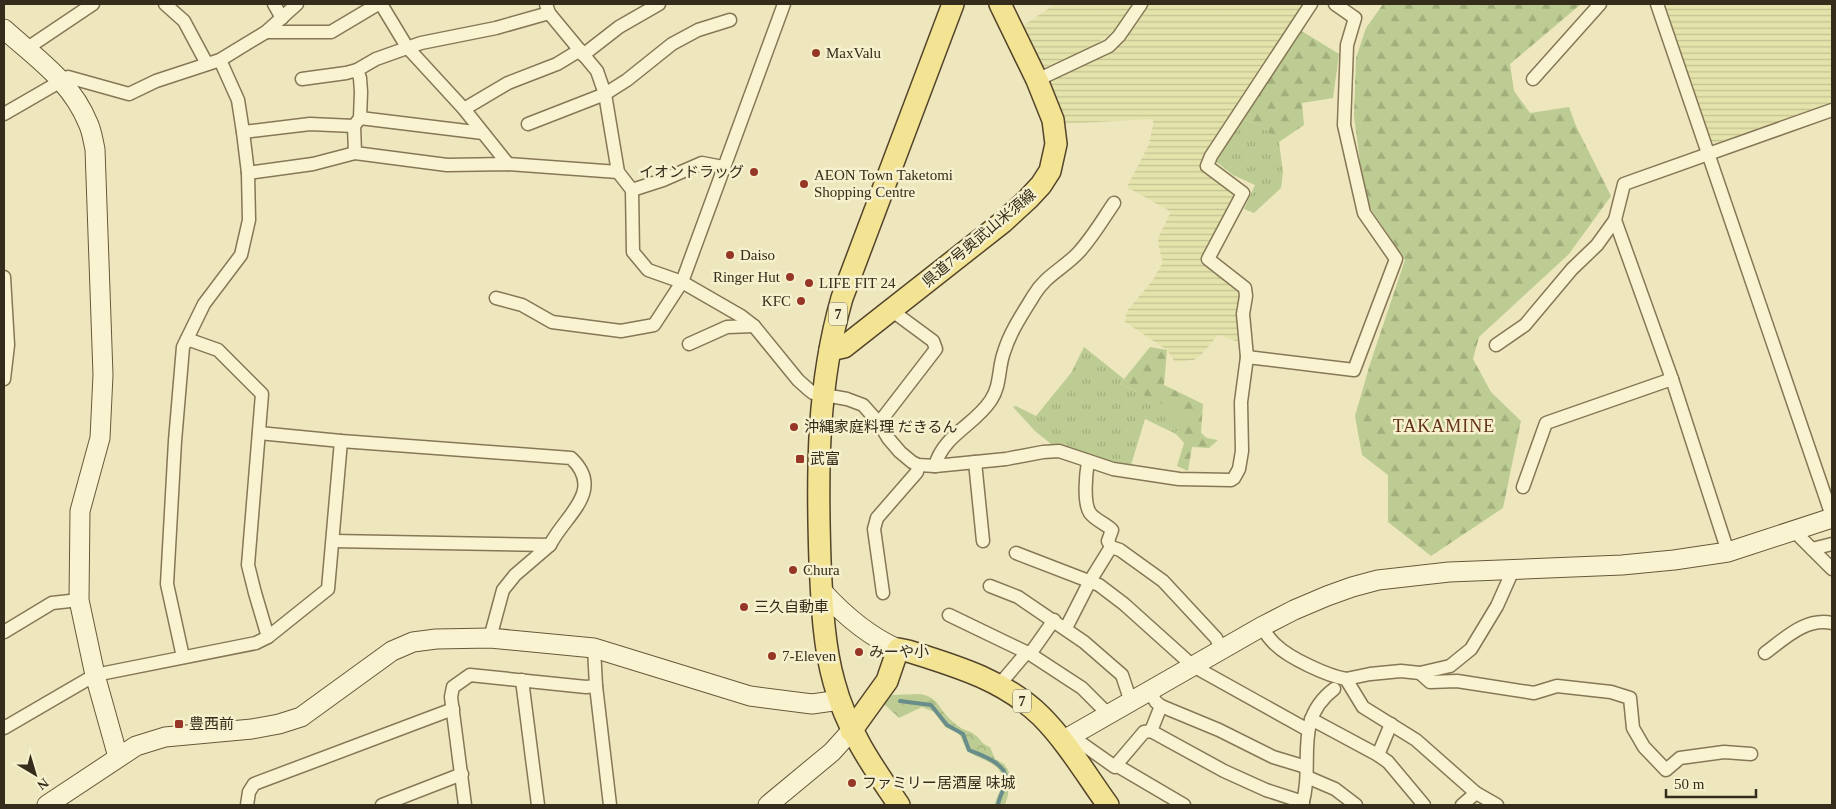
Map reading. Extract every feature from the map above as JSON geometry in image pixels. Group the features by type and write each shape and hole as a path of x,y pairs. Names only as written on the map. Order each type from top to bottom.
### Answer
{"main road":[{"name":"7","path":"899,805 867,758 852,731 834,682 828,657 822,591 819,488 822,394 833,329 853,266 953,4"},
{"name":"県道7号奥武山米須線","path":"830,350 844,347 1002,222 1028,199 1041,185 1050,171 1054,157 1056,131 1037,80 1000,4"},
{"name":"7","path":"898,649 973,672 999,685 1040,715 1067,738 1108,805"},
{"path":"852,731 887,681 898,649"}],"street":[{"path":"26,49 93,4"},
{"path":"165,4 184,21 207,64"},
{"path":"274,4 282,18"},
{"path":"4,114 68,77 129,94 156,81 220,60 266,32 297,4"},
{"path":"266,32 331,32 380,4 407,47 464,109 508,164"},
{"path":"464,109 508,83 582,52 619,27 659,4"},
{"path":"496,298 522,305 552,322 621,331 654,326 682,282 784,4"},
{"path":"1037,80 1109,46 1119,36 1141,4"},
{"path":"302,79 357,70 376,59 407,47 458,34 496,28 548,9 597,71 605,94 618,172 632,190 633,252 648,270 682,282 741,316 754,326 798,380 813,393 846,399 863,405 900,452 912,462 918,465 935,466 1006,459 1059,451 1113,469 1179,479 1231,480 1239,469 1242,451 1241,402 1246,357 1243,314 1246,296 1245,288 1208,260 1243,193 1207,166 1211,156 1312,4"},
{"path":"1246,357 1354,370 1396,259 1364,213 1344,126 1347,45 1355,18 1335,4"},
{"path":"1533,79 1600,4"},
{"path":"1184,805 1067,738 1221,648 1294,610 1352,587 1378,580 1449,572 1622,565 1674,560 1728,552 1832,517 1657,4"},
{"path":"528,124 605,94 627,80 672,44 698,30 730,20"},
{"path":"4,30 62,80 79,103 86,118 95,149 103,375 100,438 80,511 79,600 95,675 118,757"},
{"path":"183,657 167,584 183,347 204,304 241,255 249,220 248,174 238,100 220,60"},
{"path":"355,153 360,78 357,70"},
{"path":"1496,345 1525,325 1572,268 1597,245 1615,220 1624,184 1832,110"},
{"path":"243,132 310,124 357,122 483,133"},
{"path":"248,174 313,164 355,153 446,165 508,164 618,172"},
{"path":"632,190 702,163 723,167"},
{"path":"935,466 938,455 954,435 984,409 990,401 999,383 1004,352 1019,320 1042,283 1078,253 1114,203"},
{"path":"1615,220 1672,378 1728,552"},
{"path":"4,277 6,346 4,379"},
{"path":"879,423 936,349 933,341 892,310"},
{"path":"689,344 727,327 754,326"},
{"path":"187,339 218,350 262,394 248,565 268,637"},
{"path":"1523,487 1546,423 1672,378"},
{"path":"259,433 341,442 572,458 583,472 584,494 578,507 556,533 550,545 515,575 503,590 490,638"},
{"path":"4,728 95,675 256,643 268,637 328,589 341,442"},
{"path":"975,462 983,541"},
{"path":"1088,462 1086,474 1088,507 1094,516 1112,530 1108,541 1111,547 1120,550 1163,581 1205,625 1216,638 1221,648"},
{"path":"884,593 874,529 877,518 917,472 918,465"},
{"path":"1794,531 1832,569"},
{"path":"333,541 550,545"},
{"path":"1812,550 1832,544"},
{"path":"1066,628 1090,581 1111,547"},
{"path":"1016,553 1099,585 1124,604 1193,666 1309,725 1378,755 1388,762 1424,805"},
{"path":"1261,627 1276,646 1333,677 1346,679 1401,671 1420,673 1450,666 1471,649 1497,606 1513,570"},
{"path":"990,586 1018,597 1066,628 1122,675 1131,702"},
{"path":"822,591 859,627 898,649"},
{"path":"4,632 52,603 79,600"},
{"path":"949,615 1029,653 1082,688 1108,714"},
{"path":"999,685 1029,653 1054,620"},
{"path":"1764,652 1801,626 1826,622 1832,623"},
{"path":"47,805 136,746 166,737 252,729 280,724 300,717 392,652 413,642 436,639 490,638 594,648 750,696 812,704 840,700"},
{"path":"594,648 596,686 610,805"},
{"path":"1420,673 1430,682 1457,680 1534,693 1557,686 1610,692 1630,698 1633,728 1644,747 1666,770 1680,758 1724,752 1751,754"},
{"path":"465,805 452,709 452,687 470,675 586,687 596,686"},
{"path":"1346,679 1363,708 1416,740 1476,793 1497,805"},
{"path":"522,680 538,805"},
{"path":"1116,765 1144,732 1151,731 1224,771 1302,804 1307,772 1309,725 1322,698 1334,689"},
{"path":"1149,691 1161,706 1219,730 1307,772 1335,788 1356,805"},
{"path":"1151,731 1161,706"},
{"path":"247,805 249,792 254,784 452,709"},
{"path":"1378,755 1391,724"},
{"path":"768,805 832,752 852,731"},
{"path":"382,805 462,774"},
{"path":"1462,805 1476,793"}],"green space":[{"path":"1055,4 1132,4 1115,30 1106,37 1091,47 1045,67 1041,65 1021,27"},
{"path":"1145,4 1306,4 1203,160 1237,196 1204,261 1242,289 1239,342 1218,335 1201,355 1194,360 1175,362 1167,350 1125,322 1127,311 1153,280 1163,262 1158,238 1171,212 1127,187 1149,144 1153,119 1063,124 1048,78 1108,50"},
{"path":"1383,4 1581,4 1510,64 1514,91 1530,113 1569,107 1576,126 1611,196 1569,254 1479,337 1473,359 1491,392 1521,421 1503,508 1431,556 1388,522 1388,475 1362,455 1355,416 1370,364 1405,260 1365,200 1354,116 1356,58 1366,28"},
{"path":"1665,4 1832,4 1832,102 1716,143 1709,140"},
{"path":"1300,30 1339,54 1333,98 1302,103 1304,125 1279,142 1262,128 1242,119"},
{"path":"1242,119 1272,133 1279,142 1283,172 1281,188 1254,213 1244,209 1255,185 1233,175 1214,160"},
{"path":"1084,347 1124,379 1120,384 1182,413 1176,434 1145,419 1131,465 1092,457 1051,444 1035,431 1013,407 1016,406 1036,416 1071,373"},
{"path":"1150,347 1167,350 1164,385 1203,404 1201,433 1207,438 1218,440 1209,448 1192,447 1188,471 1177,466 1184,443 1176,434 1181,413 1120,384"},
{"path":"920,694 933,699 949,719 990,747 995,759 1004,764 1009,772 1008,795 1005,805 995,805 1002,783 1000,771 990,763 967,751 958,733 945,727 934,712 922,707 899,718 884,704 892,695"}],"waterway":[{"path":"900,701 931,705 947,725 963,734 969,750 999,765 1006,776 1006,782 998,805"}],"place":[{"name":"MaxValu","path":"816,53"},
{"name":"イオンドラッグ","path":"754,172"},
{"name":"AEON Town Taketomi Shopping Centre","path":"804,184"},
{"name":"Daiso","path":"730,255"},
{"name":"Ringer Hut","path":"790,277"},
{"name":"LIFE FIT 24","path":"809,283"},
{"name":"KFC","path":"801,301"},
{"name":"沖縄家庭料理 だきるん","path":"794,427"},
{"name":"武富","path":"800,459"},
{"name":"Chura","path":"793,570"},
{"name":"三久自動車","path":"744,607"},
{"name":"みーや小","path":"859,652"},
{"name":"7-Eleven","path":"772,656"},
{"name":"豊西前","path":"179,724"},
{"name":"ファミリー居酒屋 味城","path":"852,783"}],"district":[{"name":"TAKAMINE","path":"1444,426"}]}
